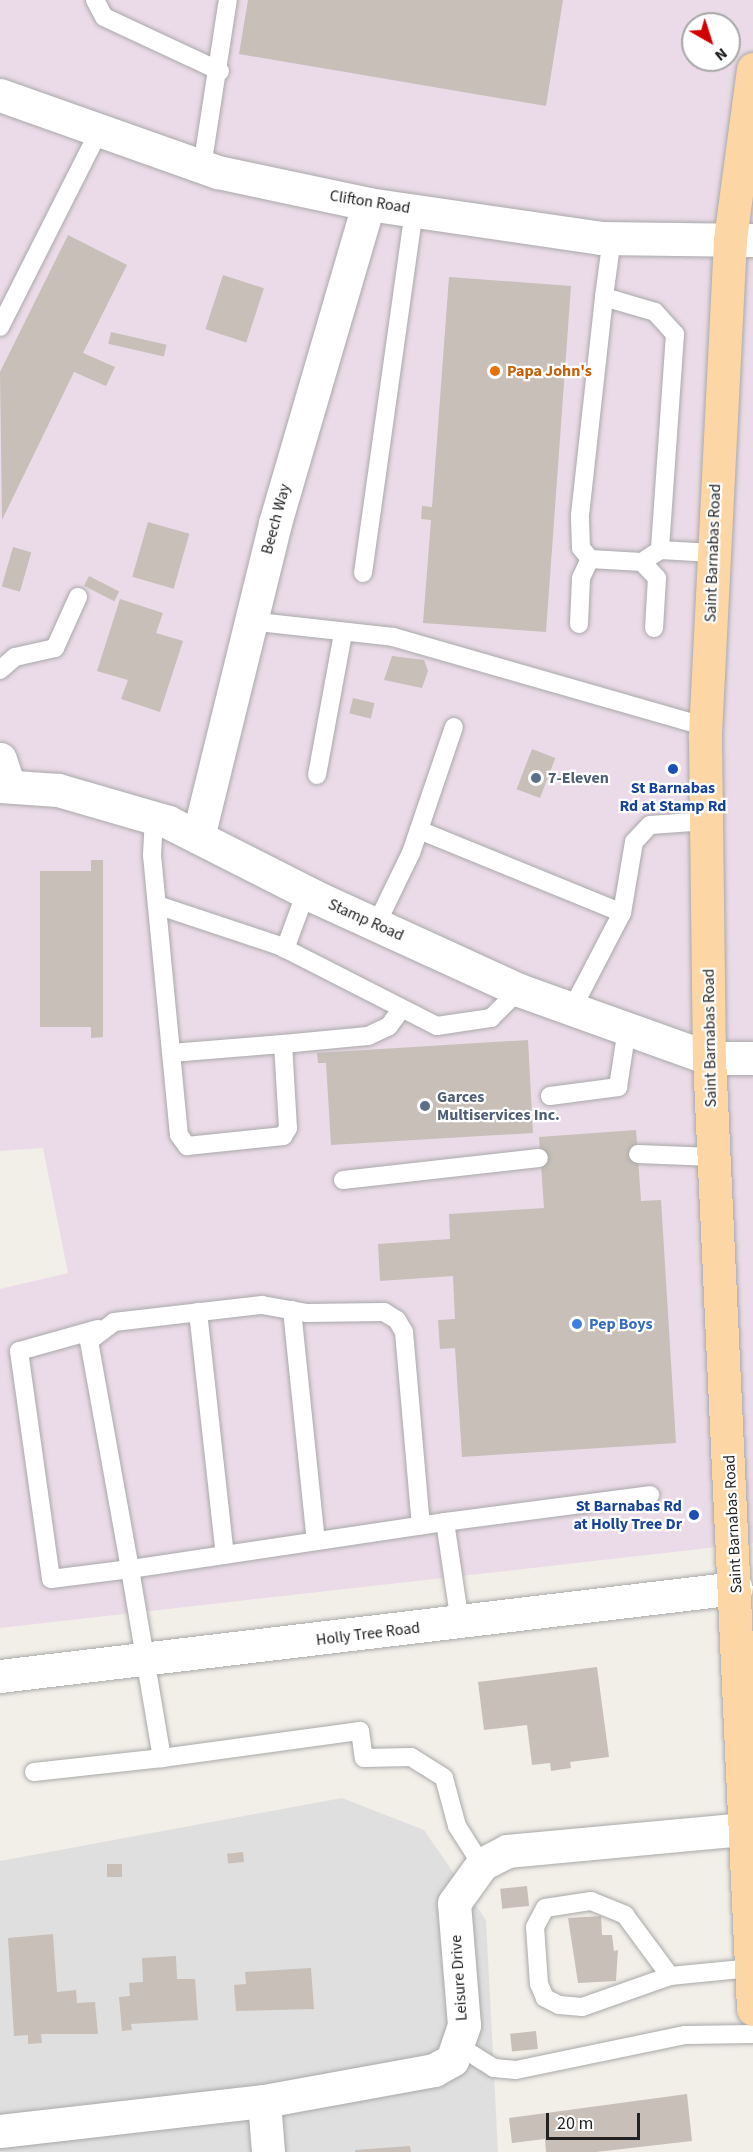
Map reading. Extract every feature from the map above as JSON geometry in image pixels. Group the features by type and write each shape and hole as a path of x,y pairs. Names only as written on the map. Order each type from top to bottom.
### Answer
{"main road":[{"name":"Saint Barnabas Road","path":"753,69 742,240 713,553 706,727 709,1058 749,1828 753,2009"}],"street":[{"name":"Clifton Road","path":"0,95 98,133 202,167 368,204 612,238 742,240"},
{"name":"Beech Way","path":"198,837 249,621 368,204"},
{"name":"Stamp Road","path":"3,777 154,817 306,892 519,990 709,1058 753,1058"},
{"name":"Holly Tree Road","path":"0,1676 460,1623 736,1588"},
{"name":"Leisure Drive","path":"0,2131 264,2101 407,2079 452,2060 459,2046 464,2025 454,1903 481,1864 507,1851 749,1828"},
{"path":"264,2101 268,2152"}],"lane":[{"path":"95,0 104,17 220,71"},
{"path":"202,167 220,71 228,0"},
{"path":"0,327 98,133"},
{"path":"363,573 414,209"},
{"path":"612,238 603,297 580,515 581,548 590,559 642,562 660,550 713,553"},
{"path":"603,297 655,312 675,334 660,550"},
{"path":"579,624 581,578 590,559"},
{"path":"642,562 657,578 654,628"},
{"path":"0,669 15,657 55,648 78,597"},
{"path":"249,621 393,637 706,727"},
{"path":"316,775 343,633"},
{"path":"376,925 419,830 454,727"},
{"path":"154,817 157,905 179,1135 187,1146 283,1136 288,1128 283,1044"},
{"path":"572,1009 622,913 634,842 650,825 706,821"},
{"path":"419,830 622,913"},
{"path":"285,950 306,892"},
{"path":"157,905 285,950 400,1011 437,1026 491,1018 519,990"},
{"path":"171,1053 368,1036 389,1026 400,1011"},
{"path":"550,1096 618,1087 627,1029"},
{"path":"638,1154 713,1157"},
{"path":"343,1180 539,1158"},
{"path":"421,1525 401,1326 384,1312 292,1310 262,1305 114,1322 98,1329 19,1351 51,1579 421,1525 650,1495"},
{"path":"292,1310 316,1541"},
{"path":"198,1312 225,1555"},
{"path":"98,1329 89,1341 130,1569 143,1660 162,1758"},
{"path":"445,1522 460,1623"},
{"path":"34,1772 162,1758 360,1731 364,1758 411,1756 444,1778 457,1826 481,1864"},
{"path":"670,1976 625,1915 591,1901 544,1908 535,1926 539,1984 545,1998 559,2005 582,2007 670,1976 751,1968"},
{"path":"459,2046 494,2068 516,2070 685,2035 753,2034"}],"shaded area":[{"path":"0,0 753,0 753,1543 0,1628 0,1289 68,1273 43,1148 0,1151"},
{"path":"342,1798 424,1830 486,1920 498,2152 0,2152 0,1861"}],"building":[{"path":"248,0 563,0 546,106 239,54"},
{"path":"68,235 127,265 83,353 115,367 106,386 74,372 2,520 0,372"},
{"path":"223,275 264,288 246,342 205,329"},
{"path":"449,277 571,286 546,632 423,623 431,520 421,519 422,506 432,507"},
{"path":"111,332 167,345 164,357 108,344"},
{"path":"148,522 189,534 174,589 132,577"},
{"path":"13,547 31,552 20,592 2,586"},
{"path":"89,576 119,591 114,601 84,586"},
{"path":"120,599 163,613 156,633 183,641 160,712 121,699 128,680 97,671"},
{"path":"392,656 424,660 428,671 422,688 384,680"},
{"path":"353,698 374,703 371,719 349,714"},
{"path":"532,749 555,758 540,798 517,789"},
{"path":"91,860 103,860 103,1037 91,1038 91,1027 40,1027 40,871 91,871"},
{"path":"528,1040 533,1133 331,1145 326,1063 318,1063 317,1053"},
{"path":"636,1130 641,1201 661,1200 676,1443 462,1457 455,1348 440,1349 438,1320 455,1319 453,1276 380,1281 378,1244 450,1239 449,1214 544,1208 539,1137"},
{"path":"597,1667 609,1757 570,1762 571,1768 551,1771 550,1763 532,1765 527,1725 484,1730 478,1682"},
{"path":"243,1852 244,1862 228,1864 227,1854"},
{"path":"107,1864 122,1864 122,1877 107,1877"},
{"path":"527,1886 529,1906 502,1909 500,1889"},
{"path":"601,1916 602,1935 612,1935 614,1951 618,1950 616,1981 578,1983 568,1918"},
{"path":"53,1934 57,1992 76,1990 77,2003 95,2002 98,2034 41,2034 42,2043 28,2044 28,2035 14,2036 8,1938"},
{"path":"176,1956 177,1979 195,1979 198,2020 131,2024 132,2030 122,2031 119,1997 130,1996 129,1983 143,1982 142,1958"},
{"path":"311,1968 314,2009 236,2011 234,1985 246,1984 245,1972"},
{"path":"536,2031 538,2049 512,2052 510,2034"},
{"path":"687,2094 692,2141 596,2152 546,2152 545,2139 512,2143 509,2118"},
{"path":"410,2146 411,2152 355,2152 355,2150"}],"place":[{"name":"Papa John's","path":"495,371"},
{"name":"St Barnabas Rd at Stamp Rd","path":"673,769"},
{"name":"7-Eleven","path":"536,778"},
{"name":"Garces Multiservices Inc.","path":"425,1106"},
{"name":"Pep Boys","path":"577,1324"},
{"name":"St Barnabas Rd at Holly Tree Dr","path":"694,1515"}]}
